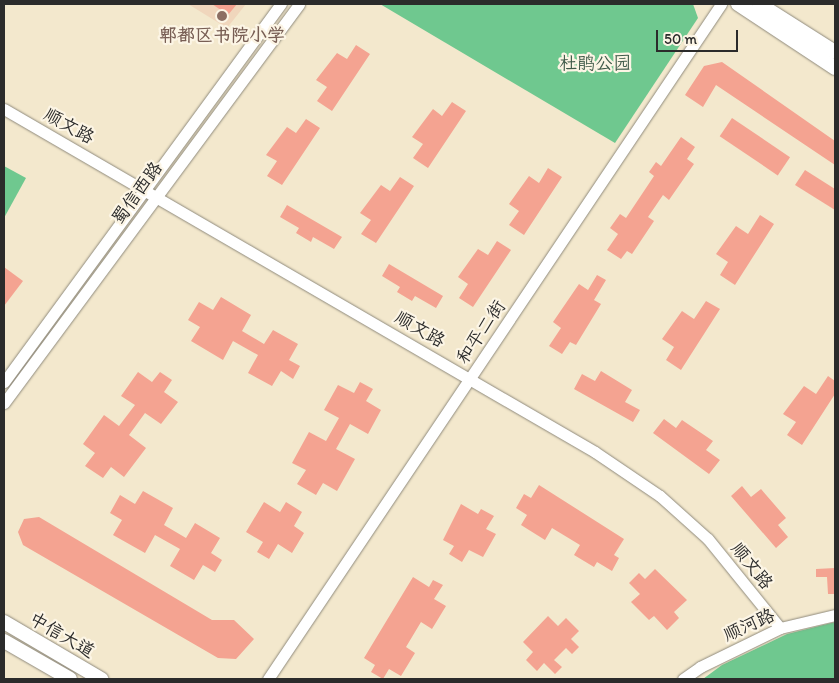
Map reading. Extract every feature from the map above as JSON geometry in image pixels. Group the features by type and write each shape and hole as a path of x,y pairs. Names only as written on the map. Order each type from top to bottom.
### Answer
{"main road":[{"path":"738,4 835,68"},
{"path":"758,4 835,52"},
{"name":"中信大道","path":"4,622 101,679"},
{"name":"中信大道","path":"4,641 70,679"}],"street":[{"name":"蜀信西路","path":"4,382 281,4"},
{"name":"蜀信西路","path":"4,403 299,4"},
{"name":"和平二街","path":"268,679 721,4"},
{"name":"顺文路","path":"4,109 145,188 595,452 660,496 708,539 780,628"},
{"name":"顺河路","path":"683,679 700,667 780,628 835,615"}],"shaded area":[{"name":"郫都区书院小学","path":"188,4 246,4 227,28"}],"green space":[{"name":"杜鹃公园","path":"380,4 693,4 698,18 615,143"},
{"path":"4,166 26,178 4,218"},
{"path":"835,622 835,679 703,679 722,665 787,634"}],"building":[{"path":"212,4 237,4 228,15"},
{"path":"356,45 370,54 332,111 317,101 327,87 316,80 337,53 347,59"},
{"path":"722,62 835,141 835,165 716,85 703,107 685,95 704,66"},
{"path":"452,102 466,111 428,168 413,158 423,144 412,137 433,109 442,116"},
{"path":"732,118 790,157 778,175 720,136"},
{"path":"306,119 320,128 282,185 267,176 277,161 266,155 287,127 296,133"},
{"path":"681,137 695,147 687,159 694,164 669,200 663,195 648,217 654,221 632,254 627,251 621,259 607,250 618,234 610,228 620,214 626,218 654,176 649,172 656,162 661,166"},
{"path":"548,168 562,177 524,235 509,225 519,211 509,204 529,176 539,183"},
{"path":"805,170 835,189 835,210 795,185"},
{"path":"400,177 414,186 376,243 361,234 371,220 360,213 381,185 390,191"},
{"path":"287,205 342,237 334,249 313,237 311,242 296,233 299,228 280,217"},
{"path":"760,215 774,224 735,285 720,275 728,262 716,254 736,226 748,234"},
{"path":"497,241 511,250 473,307 459,298 468,284 458,277 478,249 488,255"},
{"path":"389,264 443,296 436,308 415,296 412,301 397,292 400,287 382,276"},
{"path":"4,267 23,281 4,306"},
{"path":"597,275 606,280 594,300 601,304 576,345 570,342 562,354 549,346 561,328 553,322 579,284 588,290"},
{"path":"221,297 251,315 242,331 264,344 273,330 298,344 289,360 300,366 293,379 281,371 272,386 248,373 258,355 233,341 223,360 191,341 200,327 188,320 199,302 213,310"},
{"path":"706,301 720,309 681,370 666,360 674,347 662,339 682,311 694,319"},
{"path":"601,371 632,390 625,402 640,410 633,422 574,389 582,374 595,381"},
{"path":"138,372 152,382 160,372 172,380 164,392 178,402 161,424 145,413 129,435 146,448 124,477 111,467 103,478 85,466 95,453 83,444 104,415 119,426 135,405 121,396"},
{"path":"828,376 835,381 835,394 802,445 787,435 796,422 783,414 804,386 816,394"},
{"path":"360,382 373,389 366,401 381,410 368,434 350,424 336,449 355,459 337,491 323,483 316,495 297,484 306,470 292,463 309,432 326,441 339,418 324,410 338,385 354,393"},
{"path":"664,419 676,428 682,420 713,441 706,450 720,460 709,474 653,433"},
{"path":"539,485 624,539 614,555 619,558 612,571 597,562 594,567 574,555 580,545 552,528 545,540 521,525 527,515 516,508 524,494 531,498"},
{"path":"742,486 751,497 761,489 786,518 778,525 788,537 776,548 731,496"},
{"path":"143,491 173,508 164,525 186,538 195,523 220,538 211,553 222,560 215,572 203,565 194,580 170,566 180,549 155,535 145,553 113,535 122,520 110,513 120,495 135,504"},
{"path":"264,502 280,512 286,502 302,512 294,526 304,533 292,553 278,544 269,559 257,552 263,542 246,532"},
{"path":"461,504 478,514 481,509 494,516 486,529 496,534 483,557 469,550 462,562 449,554 454,546 443,540"},
{"path":"39,517 212,620 234,620 254,639 236,659 218,658 23,545 18,532 24,519"},
{"path":"835,568 835,594 828,594 827,577 816,577 816,569"},
{"path":"655,569 687,600 674,612 679,618 667,630 654,616 649,620 631,602 640,594 629,583 639,573 645,579"},
{"path":"413,577 429,587 433,580 443,585 434,599 446,606 432,629 421,622 406,647 415,653 401,676 389,669 383,679 371,672 375,665 364,658"},
{"path":"548,616 558,626 566,618 579,631 571,639 579,647 572,654 566,648 554,660 562,667 555,674 544,663 537,671 526,660 533,652 523,642"}],"place":[{"name":"郫都区书院小学","path":"222,16"}]}
